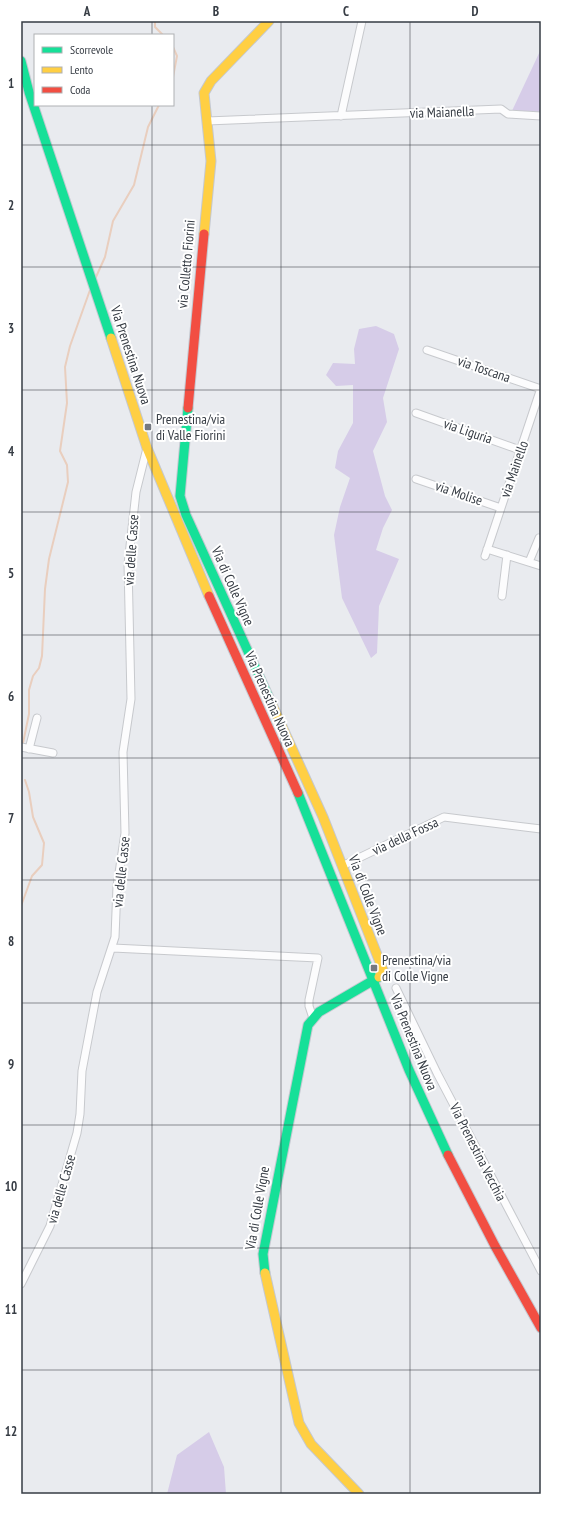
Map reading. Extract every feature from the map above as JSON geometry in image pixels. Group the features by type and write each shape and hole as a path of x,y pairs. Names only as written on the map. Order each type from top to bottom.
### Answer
{"street":[{"name":"via Colletto Fiorini","path":"187,410 211,160 204,95 207,85 269,21"},
{"path":"341,116 362,21"},
{"name":"Via Prenestina Nuova","path":"21,61 29,92 147,448 169,505 197,572 311,824 429,1115 488,1236 541,1328"},
{"name":"via Maianella","path":"207,121 501,109 508,114 541,116"},
{"name":"via Toscana","path":"427,350 541,389"},
{"name":"via Mainello","path":"541,389 486,552 508,555 541,566"},
{"name":"Via di Colle Vigne","path":"187,410 180,484 180,496 184,510 323,817 382,970 381,976 374,980"},
{"name":"via Liguria","path":"416,413 520,450"},
{"name":"via delle Casse","path":"21,1284 50,1226 77,1133 80,1114 82,1071 97,992 102,972 113,948 116,928 117,886 126,833 122,773 123,746 131,702 128,564 136,492 147,448"},
{"name":"via Molise","path":"416,479 501,508"},
{"path":"529,562 539,538"},
{"path":"502,596 508,555"},
{"path":"29,749 37,718"},
{"path":"21,747 53,753"},
{"name":"via della Fossa","path":"342,866 444,818 541,829"},
{"path":"113,948 318,958 309,1000 309,1006 313,1018 374,980"},
{"name":"Via Prenestina Vecchia","path":"396,988 437,1073 541,1271"},
{"name":"Via di Colle Vigne","path":"313,1018 306,1030 263,1246 263,1264 299,1423 311,1444 359,1494"}],"shaded area":[{"path":"541,49 541,114 511,113"},
{"path":"376,326 394,334 399,349 383,398 387,422 373,451 385,496 392,510 383,528 376,550 399,559 379,606 377,653 371,658 342,598 334,535 340,507 350,478 335,468 338,451 353,423 353,385 336,386 326,375 333,363 355,364 354,349 359,329"},
{"path":"209,1432 224,1467 226,1494 167,1494 177,1455"}],"waterway":[{"path":"155,21 155,27 162,34"},
{"path":"174,49 177,56 174,72"},
{"path":"96,277 105,257 113,221 134,185 148,127 158,106"},
{"path":"23,743 29,714 29,690 33,676 39,668 42,656 45,589 49,559 68,482 67,465 60,451 67,403 65,367 70,346 90,290"},
{"path":"21,906 32,876 42,865 44,843 33,817 29,792 25,780"}],"traffic: fast":[{"path":"21,61 29,92 111,338"},
{"path":"188,408 180,496 186,515 270,700"},
{"path":"298,793 409,1070 448,1155"},
{"path":"265,1273 263,1254 308,1025 319,1012 379,977"}],"traffic: slow":[{"path":"204,234 211,161 204,93 211,81 269,21"},
{"path":"111,338 147,448 209,596"},
{"path":"270,700 323,817 383,970 379,977"},
{"path":"265,1273 299,1423 311,1444 359,1494"}],"traffic: jam":[{"path":"188,408 204,234"},
{"path":"209,596 298,793"},
{"path":"448,1155 495,1246 541,1328"}],"place":[{"name":"Prenestina/via di Valle Fiorini","path":"148,427"},
{"name":"Prenestina/via di Colle Vigne","path":"374,968"}]}
